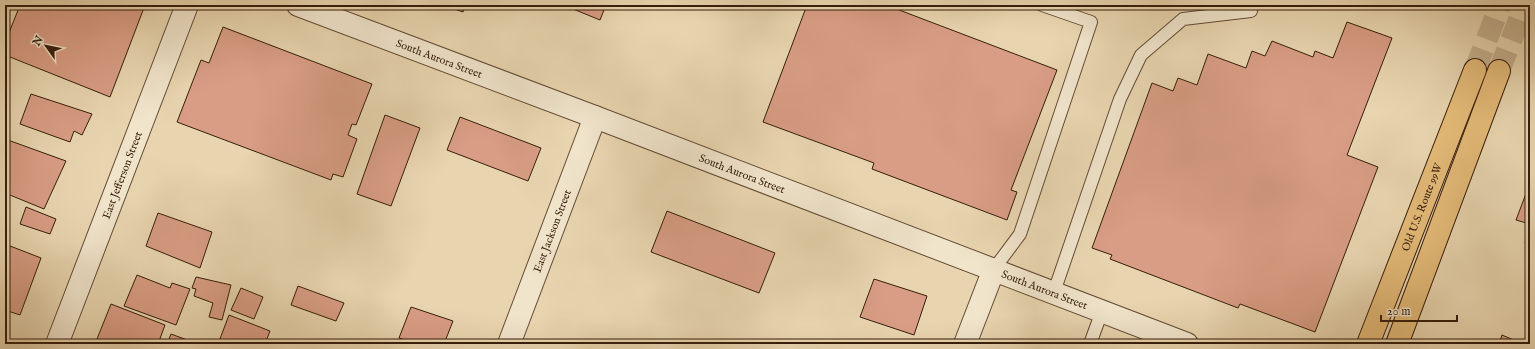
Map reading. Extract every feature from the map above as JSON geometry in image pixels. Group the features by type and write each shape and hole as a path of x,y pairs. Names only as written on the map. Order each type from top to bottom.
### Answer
{"main road":[{"name":"Old U.S. Route 99W","path":"1368,344 1475,70"},
{"path":"1397,344 1499,71"}],"street":[{"name":"East Jefferson Street","path":"57,344 187,5"},
{"name":"South Aurora Street","path":"298,5 994,269 1186,344"},
{"name":"East Jackson Street","path":"508,344 595,117"},
{"path":"965,344 994,269"}],"lane":[{"path":"994,269 1020,234 1091,22 1065,9 1042,5"},
{"path":"1054,292 1120,99 1141,55 1183,19 1251,11"},
{"path":"1090,344 1102,311"}],"building":[{"path":"20,5 145,5 110,97 5,55 5,43"},
{"path":"443,5 466,5 463,12"},
{"path":"575,5 606,5 600,20 573,9"},
{"path":"807,5 886,5 1057,70 1011,190 1017,192 1007,220 872,169 874,163 763,122"},
{"path":"1347,22 1392,38 1347,155 1378,167 1315,332 1240,304 1238,308 1110,259 1112,255 1092,248 1152,83 1173,91 1178,78 1197,85 1208,54 1246,68 1252,51 1265,56 1272,41 1313,57 1315,51 1333,58"},
{"path":"223,27 372,84 356,125 352,124 348,135 357,139 343,177 333,174 331,180 177,122 201,60 209,63"},
{"path":"31,94 92,114 82,135 74,131 70,142 20,124"},
{"path":"385,115 420,128 391,206 357,194"},
{"path":"460,117 541,148 528,181 447,150"},
{"path":"5,139 66,161 44,209 5,193"},
{"path":"1530,183 1530,224 1516,220"},
{"path":"26,207 56,219 50,234 20,224"},
{"path":"667,211 775,253 759,293 651,252"},
{"path":"158,213 212,232 200,268 146,246"},
{"path":"1530,229 1530,245 1525,243"},
{"path":"5,244 41,258 20,315 5,310"},
{"path":"137,275 170,288 172,283 190,289 176,325 124,306"},
{"path":"196,277 231,285 222,320 209,317 213,303 194,296 196,289 192,288"},
{"path":"874,279 927,296 914,335 860,317"},
{"path":"298,286 344,303 336,321 291,305"},
{"path":"241,288 263,297 254,319 231,310"},
{"path":"111,304 165,325 158,344 95,344"},
{"path":"411,307 453,321 444,344 416,344 399,338"},
{"path":"229,315 270,331 265,344 218,344"},
{"path":"171,334 198,344 167,344"},
{"path":"1502,335 1516,341 1515,344 1499,344"}],"tunnel":[{"path":"1475,70 1500,5"},
{"path":"1499,71 1525,5"}],"railway":[{"path":"1524,5 1530,8"}]}
